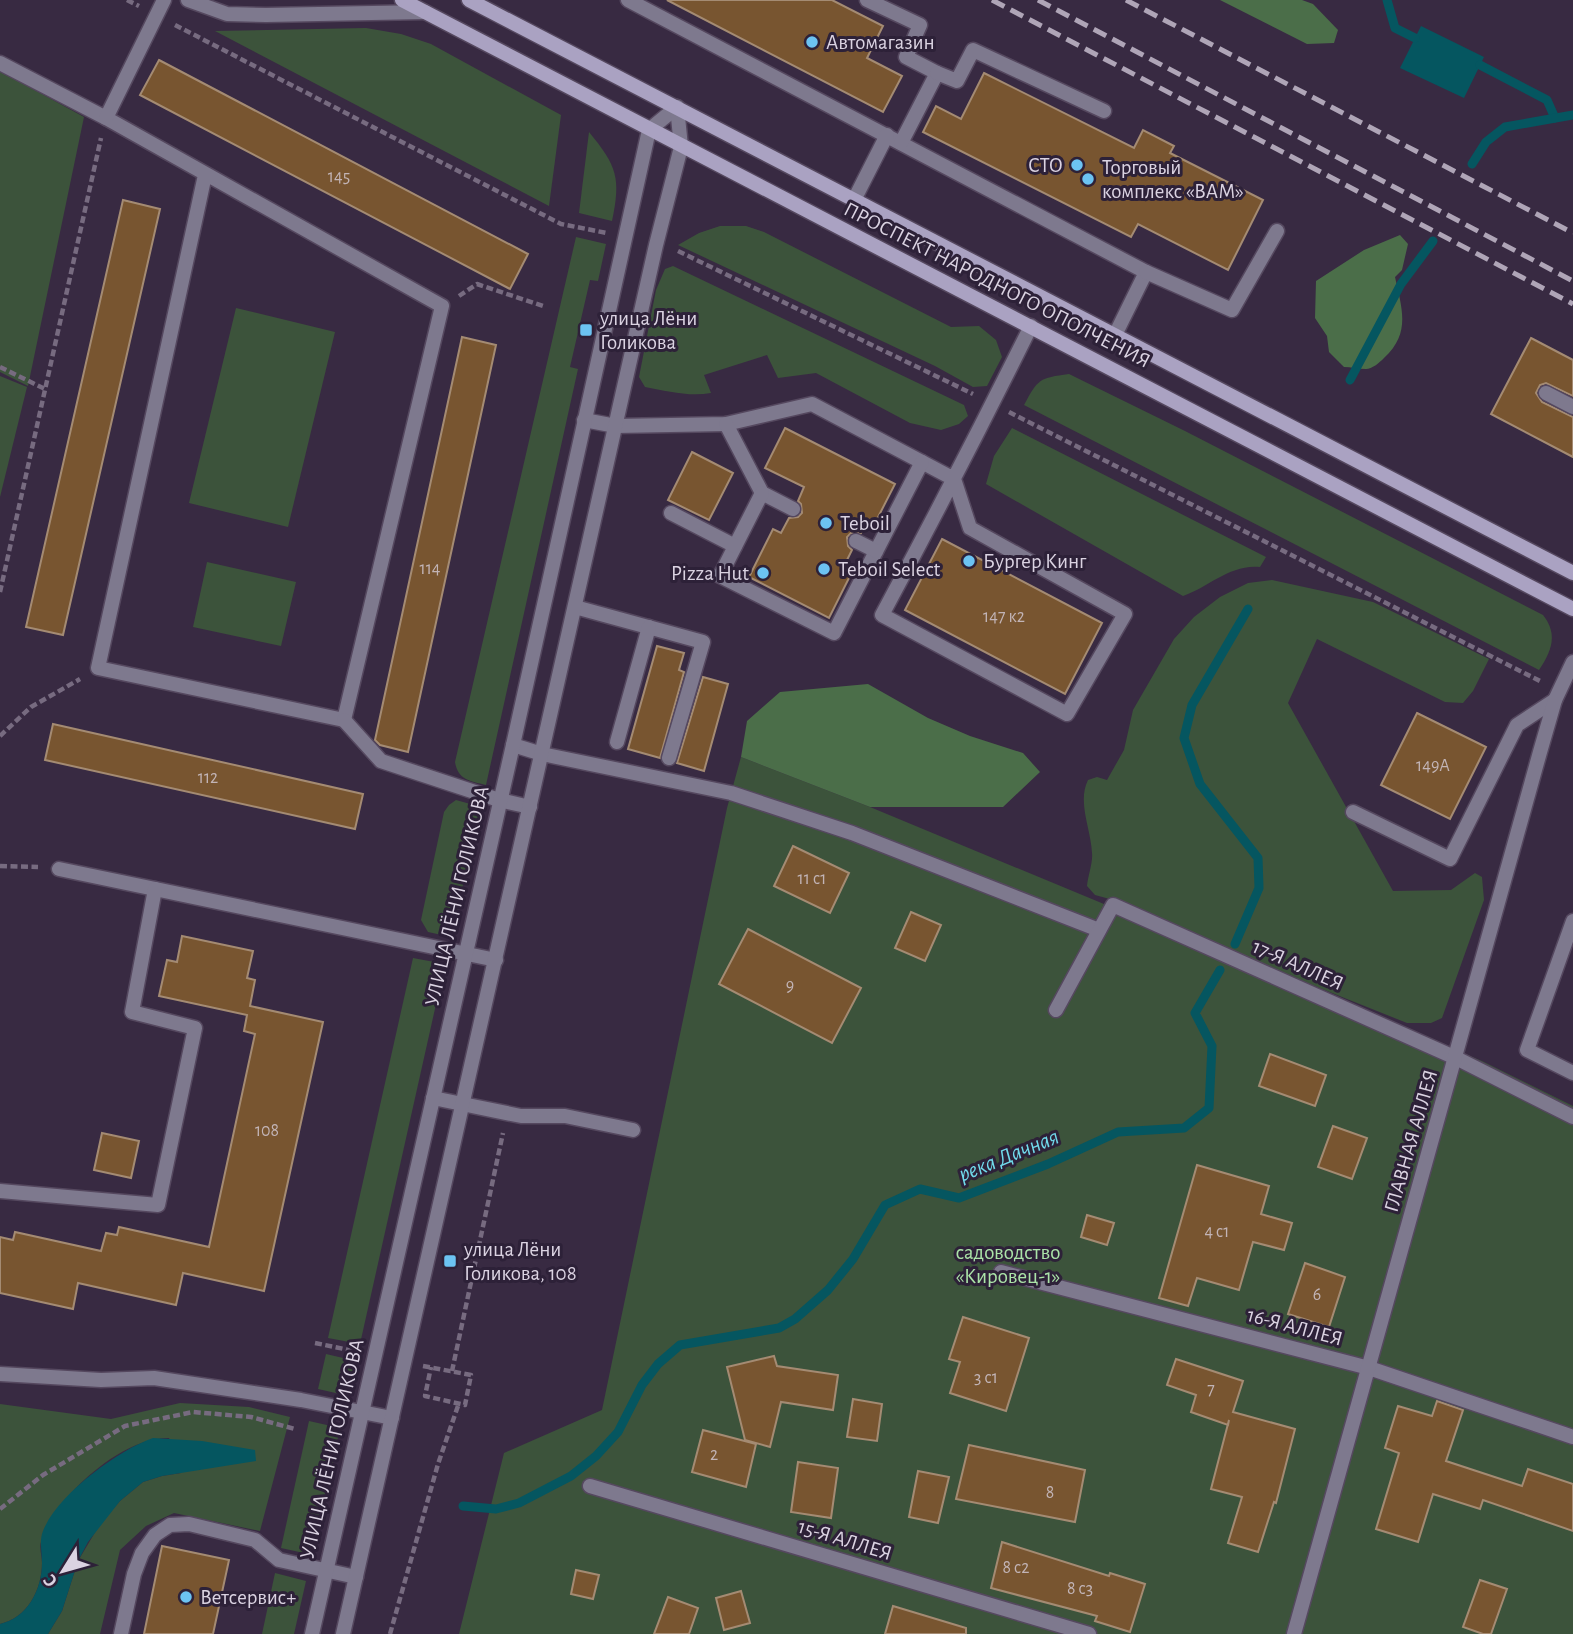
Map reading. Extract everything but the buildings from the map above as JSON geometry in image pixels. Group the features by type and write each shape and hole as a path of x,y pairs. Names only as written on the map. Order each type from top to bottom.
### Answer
{"main road":[{"name":"ПРОСПЕКТ НАРОДНОГО ОПОЛЧЕНИЯ","path":"401,0 1573,609"},
{"name":"ПРОСПЕКТ НАРОДНОГО ОПОЛЧЕНИЯ","path":"470,0 1573,573"}],"street":[{"path":"106,118 164,0"},
{"path":"188,0 227,14 425,12"},
{"path":"628,0 1146,271 1232,310 1277,231"},
{"path":"867,0 920,25 906,57 937,73 957,81 973,50 1104,111"},
{"path":"0,63 106,118 442,306 344,720"},
{"path":"901,142 937,73"},
{"path":"649,130 677,107"},
{"path":"343,1634 681,146 677,107"},
{"name":"УЛИЦА ЛЁНИ ГОЛИКОВА","path":"312,1634 649,130"},
{"path":"854,200 887,135"},
{"path":"205,175 99,668 344,720 381,761 499,800 530,807"},
{"path":"1115,335 1146,271"},
{"path":"584,420 616,426 726,424 812,404 954,479 970,528 1125,614 1067,714 882,615 954,479 993,404 1031,326"},
{"path":"1546,393 1573,407"},
{"path":"726,424 762,493 793,509"},
{"path":"762,493 720,576 834,633 922,462"},
{"path":"671,513 735,546"},
{"path":"856,541 876,551"},
{"path":"575,607 703,642 669,758"},
{"path":"617,742 649,628"},
{"name":"ГЛАВНАЯ АЛЛЕЯ","path":"1294,1634 1558,695 1573,662"},
{"path":"1353,812 1450,859 1517,725 1558,695"},
{"path":"513,746 731,793 852,833 1099,930"},
{"path":"60,869 496,960"},
{"path":"0,1191 158,1205 195,1028 132,1012 155,889"},
{"name":"17-Я АЛЛЕЯ","path":"1056,1010 1113,905 1456,1058 1573,1117"},
{"path":"1573,921 1527,1050 1573,1073"},
{"path":"433,1098 521,1116 565,1116 633,1130"},
{"name":"16-Я АЛЛЕЯ","path":"1001,1272 1369,1368 1573,1437"},
{"path":"0,1374 101,1380 154,1378 392,1418"},
{"name":"15-Я АЛЛЕЯ","path":"590,1486 1089,1634"},
{"path":"121,1634 134,1574 142,1553 155,1535 170,1525 189,1524 255,1540 279,1560 356,1577"}],"path":[{"path":"127,0 561,224 608,233"},
{"path":"0,592 106,118"},
{"path":"678,251 993,404 1558,695"},
{"path":"442,306 477,284 546,307"},
{"path":"0,367 45,389"},
{"path":"0,736 31,707 99,668"},
{"path":"0,866 33,867"},
{"path":"452,1371 503,1132"},
{"path":"315,1343 358,1352"},
{"path":"421,1365 452,1371 471,1375 465,1405 425,1396 431,1367"},
{"path":"390,1634 438,1464 459,1404"},
{"path":"0,1509 43,1475 125,1426 193,1412 251,1417 295,1429"}],"green space":[{"path":"366,28 401,34 431,44 561,115 549,206 215,31"},
{"path":"0,71 84,117 28,386 0,372"},
{"path":"589,132 606,154 614,173 616,194 612,221 579,213"},
{"path":"720,226 746,226 764,232 951,327 979,326 996,340 1002,357 987,386 973,387 935,366 678,245 699,233"},
{"path":"576,237 606,244 598,281 590,280 570,367 578,369 486,785 462,776 455,762"},
{"path":"673,266 964,405 968,416 959,424 941,430 910,423 816,373 778,378 767,355 704,375 711,393 686,394 645,387 639,377 656,290 665,269"},
{"path":"236,308 335,332 288,527 189,503"},
{"path":"1069,374 1543,615 1552,636 1544,663 1539,670 1024,405 1040,381"},
{"path":"0,376 27,387 0,497"},
{"path":"1012,428 1266,557 1260,567 1229,572 1183,596 986,484 994,456"},
{"path":"207,562 296,582 281,646 193,627"},
{"path":"1272,580 1373,602 1489,659 1473,691 1463,703 1445,702 1317,639 1288,703 1393,891 1451,890 1475,873 1482,877 1484,900 1442,1018 1431,1023 1407,1023 1242,957 1117,901 1095,895 1087,886 1092,857 1084,806 1088,780 1097,777 1107,780 1124,750 1133,710 1174,639 1194,617 1220,597 1248,583"},
{"name":"садоводство «Кировец-1»","path":"741,757 870,807 1482,1061 1573,1106 1573,1634 459,1634 504,1453 602,1410 727,808"},
{"path":"456,800 481,807 451,937 428,932 421,920 444,812"},
{"path":"413,958 445,964 360,1344 328,1338"},
{"path":"326,1354 356,1361 349,1396 318,1389"},
{"path":"180,1403 249,1407 290,1417 260,1531 174,1513 146,1526 120,1550 100,1634 48,1634 62,1611 78,1561 100,1524 120,1501 143,1482 181,1473 169,1438 142,1443 104,1463 64,1502 41,1542 42,1563 36,1593 18,1616 0,1624 0,1404 111,1419"},
{"path":"309,1421 340,1428 313,1555 281,1548"},
{"path":"275,1573 306,1581 294,1634 262,1634"}],"shaded area":[{"path":"1220,0 1302,0 1313,4 1338,30 1334,43 1307,44"},
{"path":"1421,26 1484,57 1464,98 1400,68"},
{"path":"1400,235 1408,244 1402,270 1395,277 1402,310 1398,339 1393,349 1373,367 1344,367 1329,352 1327,336 1315,318 1316,281 1364,250"},
{"path":"868,684 928,718 970,736 1023,753 1040,772 1003,807 870,807 741,757 747,721 780,692"},
{"path":"153,1438 202,1441 255,1450 256,1461 162,1476 143,1482 120,1501 88,1542 78,1561 62,1611 48,1634 0,1634 0,1624 18,1616 36,1593 41,1573 42,1535 50,1517 90,1476 123,1453"}],"waterway":[{"path":"1387,0 1395,28 1415,38"},
{"path":"1480,65 1547,100 1555,118"},
{"path":"1472,164 1486,142 1505,127 1573,115"},
{"path":"1350,380 1401,284 1433,241"},
{"name":"река Дачная","path":"1235,944 1259,888 1258,858 1200,784 1184,738 1192,705 1248,609"},
{"name":"река Дачная","path":"463,1506 496,1509 519,1503 571,1476 596,1456 618,1432 642,1385 658,1364 680,1345 779,1328 795,1319 828,1290 853,1259 885,1205 920,1189 959,1198 1048,1164 1118,1132 1184,1128 1209,1108 1212,1046 1195,1013 1220,970"}],"railway":[{"path":"992,0 1573,304"},
{"path":"1038,0 1573,281"},
{"path":"1126,0 1573,233"}],"place":[{"name":"Автомагазин","path":"812,42"},
{"name":"СТО","path":"1077,165"},
{"name":"Торговый комплекс «ВАМ»","path":"1088,179"},
{"name":"улица Лёни Голикова","path":"586,330"},
{"name":"Teboil","path":"826,523"},
{"name":"Бургер Кинг","path":"969,561"},
{"name":"Teboil Select","path":"824,569"},
{"name":"Pizza Hut","path":"763,573"},
{"name":"улица Лёни Голикова, 108","path":"450,1261"},
{"name":"Ветсервис+","path":"186,1597"}]}
